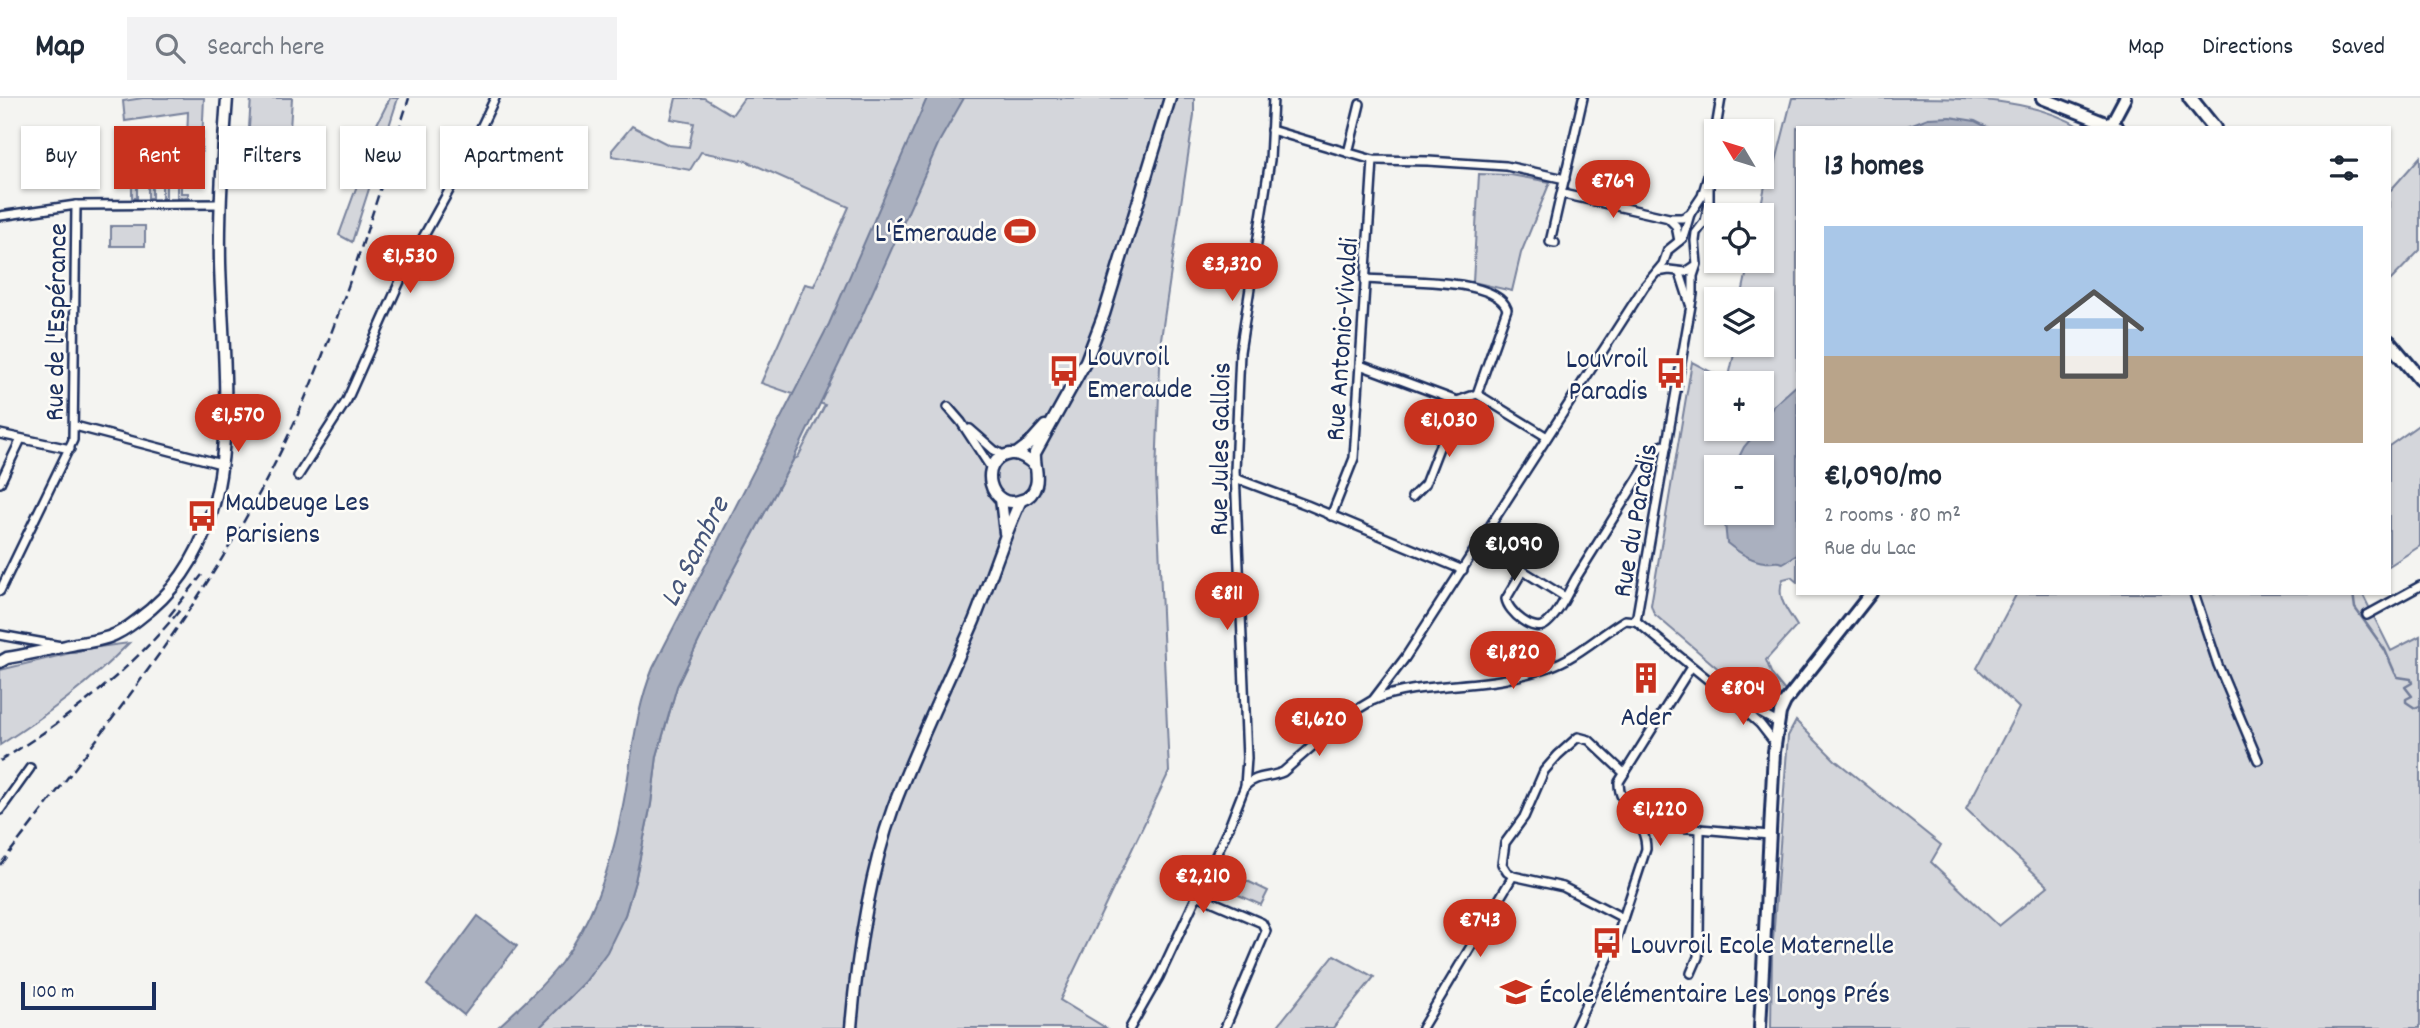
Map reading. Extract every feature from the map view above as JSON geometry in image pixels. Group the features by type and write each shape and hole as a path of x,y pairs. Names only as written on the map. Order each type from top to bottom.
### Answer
{"main road":[{"path":"2042,98 2111,126"},
{"path":"2113,126 2125,98"},
{"path":"2190,98 2212,126"},
{"path":"2391,344 2420,379"},
{"path":"1760,1028 1774,742 1778,723 1785,702 1869,595"}],"street":[{"path":"0,662 7,658 107,638 123,631 152,609 177,583 190,565 205,534 221,464 225,424 221,204 226,98"},
{"path":"298,476 347,400 405,270 462,167 495,98"},
{"path":"1056,413 1028,445 997,461 991,468 991,488 1001,499 1020,502 1027,498 1036,486 1035,453 1086,361 1104,314 1170,98"},
{"name":"Rue Jules Gallois","path":"1130,1028 1159,977 1245,786 1247,758 1235,478 1240,352 1270,160 1273,98"},
{"path":"1555,243 1549,242 1563,194 1584,98"},
{"path":"1718,119 1721,98"},
{"path":"1348,153 1360,104"},
{"path":"1271,130 1373,160 1506,166 1565,179"},
{"name":"Rue Antonio-Vivaldi","path":"1331,516 1354,458 1373,160"},
{"path":"1373,700 1419,640 1547,437 1667,256 1668,250 1686,233 1704,187"},
{"path":"1563,194 1669,218 1682,218 1701,208 1704,211"},
{"path":"0,216 76,205 221,204"},
{"name":"Rue de l'Espérance","path":"0,591 70,449 75,426 76,205"},
{"path":"1669,218 1676,226 1679,241"},
{"name":"Rue du Paradis","path":"1704,221 1696,233 1697,264 1636,621 1760,724 1774,742"},
{"name":"Rue du Paradis","path":"1667,256 1669,266 1677,272 1690,309"},
{"path":"1656,272 1691,270 1697,264"},
{"path":"1365,279 1459,284 1487,291 1502,300 1507,309 1477,394"},
{"path":"1360,365 1457,401 1477,394"},
{"path":"1477,394 1547,437"},
{"path":"1412,496 1425,484 1457,401"},
{"path":"948,407 991,468"},
{"path":"961,422 987,444 1029,460 1034,465"},
{"path":"75,426 221,464"},
{"path":"0,435 70,449"},
{"path":"0,482 21,439"},
{"path":"1522,572 1506,599 1507,607 1536,627 1544,626 1565,597 1654,453 1661,446 1667,445"},
{"path":"1235,478 1464,569"},
{"path":"1001,499 1005,541"},
{"path":"851,1028 860,946 876,867 893,810 930,716 973,623 1020,502"},
{"path":"1480,544 1565,597"},
{"path":"2367,615 2420,586"},
{"path":"2195,595 2218,665 2258,760"},
{"path":"1245,786 1252,780 1283,772 1348,715 1373,700 1383,696 1504,679 1537,670 1566,660 1625,620 1636,621"},
{"path":"0,635 65,646"},
{"path":"1575,1028 1611,952 1646,849 1646,835 1618,791 1619,782 1691,667"},
{"name":"Rue du Paradis","path":"1728,696 1778,723"},
{"path":"1756,709 1785,702"},
{"path":"1623,918 1563,887 1513,876 1507,873 1502,864 1505,844 1524,817 1544,771 1578,737 1589,740 1624,774"},
{"path":"0,810 30,768"},
{"path":"1641,824 1770,835"},
{"path":"1691,973 1698,957 1699,943 1700,830"},
{"path":"1422,1028 1513,876"},
{"path":"1197,894 1262,923 1266,930 1225,1028"}],"shaded area":[{"path":"143,98 204,98 203,126 188,126 188,112 125,121 123,101"},
{"path":"251,98 292,98 290,126 249,126"},
{"path":"390,98 398,98 389,126 376,126"},
{"path":"676,98 704,98 732,115 744,98 1194,98 1194,115 1161,339 1156,475 1169,772 1060,1000 1106,1028 539,1028 585,982 625,915 651,804 657,756 677,686 726,585 825,405 761,383 805,284 814,286 849,207 746,161 701,152 690,170 612,156 612,150 632,126 669,145 689,147 694,123 671,119"},
{"path":"1792,98 1932,98 1999,102 2042,111 2078,126 1796,126 1796,581 1791,577 1783,579 1781,592 1784,604 1797,626 1766,660 1772,675 1785,691 1779,698 1762,706 1654,614 1651,605 1692,362 1709,371 1704,371 1704,441 1774,441 1774,371 1730,371 1733,357 1774,357 1774,287 1744,287 1746,273 1774,273 1774,203 1761,203 1764,189 1774,189 1774,169"},
{"path":"2420,157 2420,250 2391,280 2391,190"},
{"path":"1479,174 1511,175 1550,182 1521,253 1512,291 1473,282"},
{"path":"132,189 137,189 137,198 132,198"},
{"path":"148,189 152,189 152,198 148,198"},
{"path":"162,189 166,189 166,198 162,198"},
{"path":"177,189 181,189 181,193 188,193 188,197 177,198"},
{"path":"356,189 369,189 352,242 339,235"},
{"path":"111,226 145,226 145,246 111,246"},
{"path":"2420,424 2420,546 2391,565 2391,445"},
{"path":"2016,595 2363,595 2391,651 2420,636 2420,1028 1771,1028 1772,954 1788,736 1796,721 1835,760 1941,845 1931,862 1999,926 2048,886 1966,809 2019,708 1977,668"},
{"path":"129,643 68,698 0,745 0,670 91,648"},
{"path":"1241,878 1268,891 1261,905 1234,893"},
{"path":"1334,955 1374,977 1333,1028 1276,1028"}],"water":[{"path":"927,98 964,98 939,142 862,316 793,460 726,585 677,686 657,756 651,804 625,915 607,952 585,982 539,1028 497,1028 561,963 592,909 613,850 637,720 653,668 829,324"},
{"path":"1950,117 1975,121 1985,126 1907,126 1928,118"},
{"path":"1796,386 1796,556 1783,563 1760,561 1745,556 1727,543 1725,525 1774,525 1774,455 1740,455 1749,441 1774,441 1774,405"},
{"path":"478,916 517,946 464,1015 427,985"}],"waterway":[{"path":"2353,595 2355,608 2385,650 2395,673 2398,677 2411,679 2412,683 2405,687 2412,696 2406,699 2406,702 2415,708 2420,706"}],"railway":[{"path":"0,865 110,722 180,624 243,522 272,469 331,333 409,98"},
{"path":"169,616 202,575"},
{"path":"0,761 50,728 119,674 180,610"}],"place":[{"name":"L'Émeraude","path":"1020,231"},
{"name":"Louvroil Emeraude","path":"1064,371"},
{"name":"Louvroil Paradis","path":"1671,373"},
{"name":"Maubeuge Les Parisiens","path":"202,516"},
{"name":"Ader","path":"1646,678"},
{"name":"Louvroil Ecole Maternelle","path":"1607,943"},
{"name":"École élémentaire Les Longs Prés","path":"1516,992"}],"water label":[{"name":"La Sambre","path":"693,551"}]}
